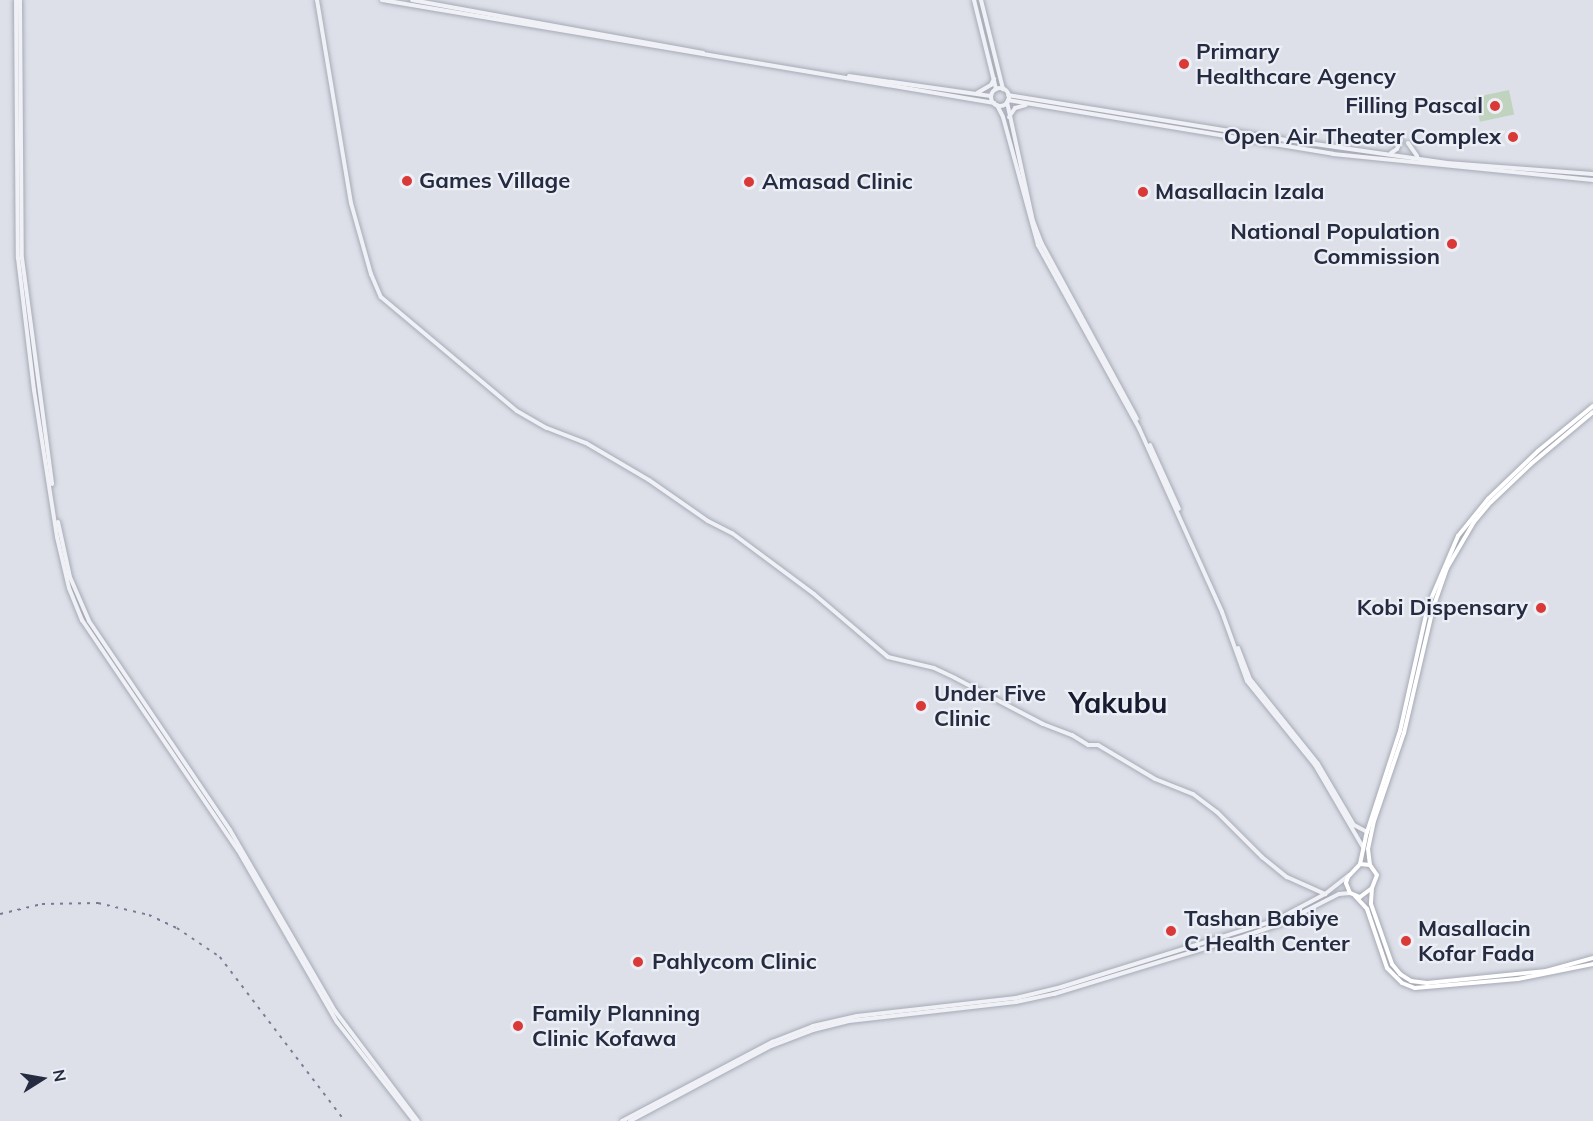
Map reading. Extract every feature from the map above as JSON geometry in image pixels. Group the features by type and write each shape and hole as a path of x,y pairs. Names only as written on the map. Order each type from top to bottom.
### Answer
{"main road":[{"path":"1593,406 1538,451 1488,499 1458,536 1428,606 1400,731 1367,832 1360,864 1349,875 1346,883 1352,895 1367,909 1390,972 1402,982 1415,988 1518,979 1593,964"},
{"path":"1593,412 1531,464 1491,502 1474,522 1447,568 1427,632 1404,733 1374,821 1368,849 1370,865 1377,875 1372,888 1371,904 1392,963 1400,974 1411,981 1427,983 1546,971 1593,958"},
{"path":"1360,864 1370,865"},
{"path":"1352,895 1364,896 1372,888"}],"street":[{"path":"18,0 22,258 40,412 70,577 79,602 98,635 185,762 253,871 331,1008 416,1121"},
{"path":"317,0 351,203 371,274 381,297 517,411 547,428 586,443 649,480 708,521 732,533 814,594 888,657 934,668 1088,745 1098,745 1155,779 1193,794 1287,877 1325,894"},
{"path":"382,0 995,104 1007,101 1333,154 1585,177 1593,180"},
{"path":"412,0 651,44 991,96"},
{"path":"974,0 996,89 991,96"},
{"path":"981,0 1003,88 1008,94 1291,141 1473,167"},
{"path":"976,94 991,85 994,78"},
{"path":"996,89 1003,88"},
{"path":"1008,94 1009,118 1033,221 1042,244 1142,427 1166,478 1250,679 1318,764 1354,825 1367,832"},
{"path":"991,96 1003,117 1038,245 1139,428 1221,612 1247,681 1315,765 1363,846"},
{"path":"1009,118 1015,108 1029,105"},
{"path":"1387,154 1395,151 1401,140"},
{"path":"1407,143 1420,158"},
{"path":"1585,177 1593,174"},
{"path":"622,1121 772,1042 813,1026 857,1016 1039,994 1276,920 1325,894 1349,875"},
{"path":"630,1121 769,1047 813,1030 849,1021 1016,1002 1054,994 1280,924 1338,894 1352,895"}],"green space":[{"name":"Filling Pascal","path":"1509,90 1514,114 1480,122 1475,97"}],"railway":[{"path":"0,914 42,904 98,903 149,915 177,928 220,957 345,1121"}],"place":[{"name":"Primary Healthcare Agency","path":"1184,64"},
{"name":"Filling Pascal","path":"1495,106"},
{"name":"Open Air Theater Complex","path":"1513,137"},
{"name":"Games Village","path":"407,181"},
{"name":"Amasad Clinic","path":"749,182"},
{"name":"Masallacin Izala","path":"1143,192"},
{"name":"National Population Commission","path":"1452,244"},
{"name":"Kobi Dispensary","path":"1541,608"},
{"name":"Under Five Clinic","path":"921,706"},
{"name":"Tashan Babiye C Health Center","path":"1171,931"},
{"name":"Masallacin Kofar Fada","path":"1406,941"},
{"name":"Pahlycom Clinic","path":"638,962"},
{"name":"Family Planning Clinic Kofawa","path":"518,1026"}],"district":[{"name":"Yakubu","path":"1118,703"}]}
